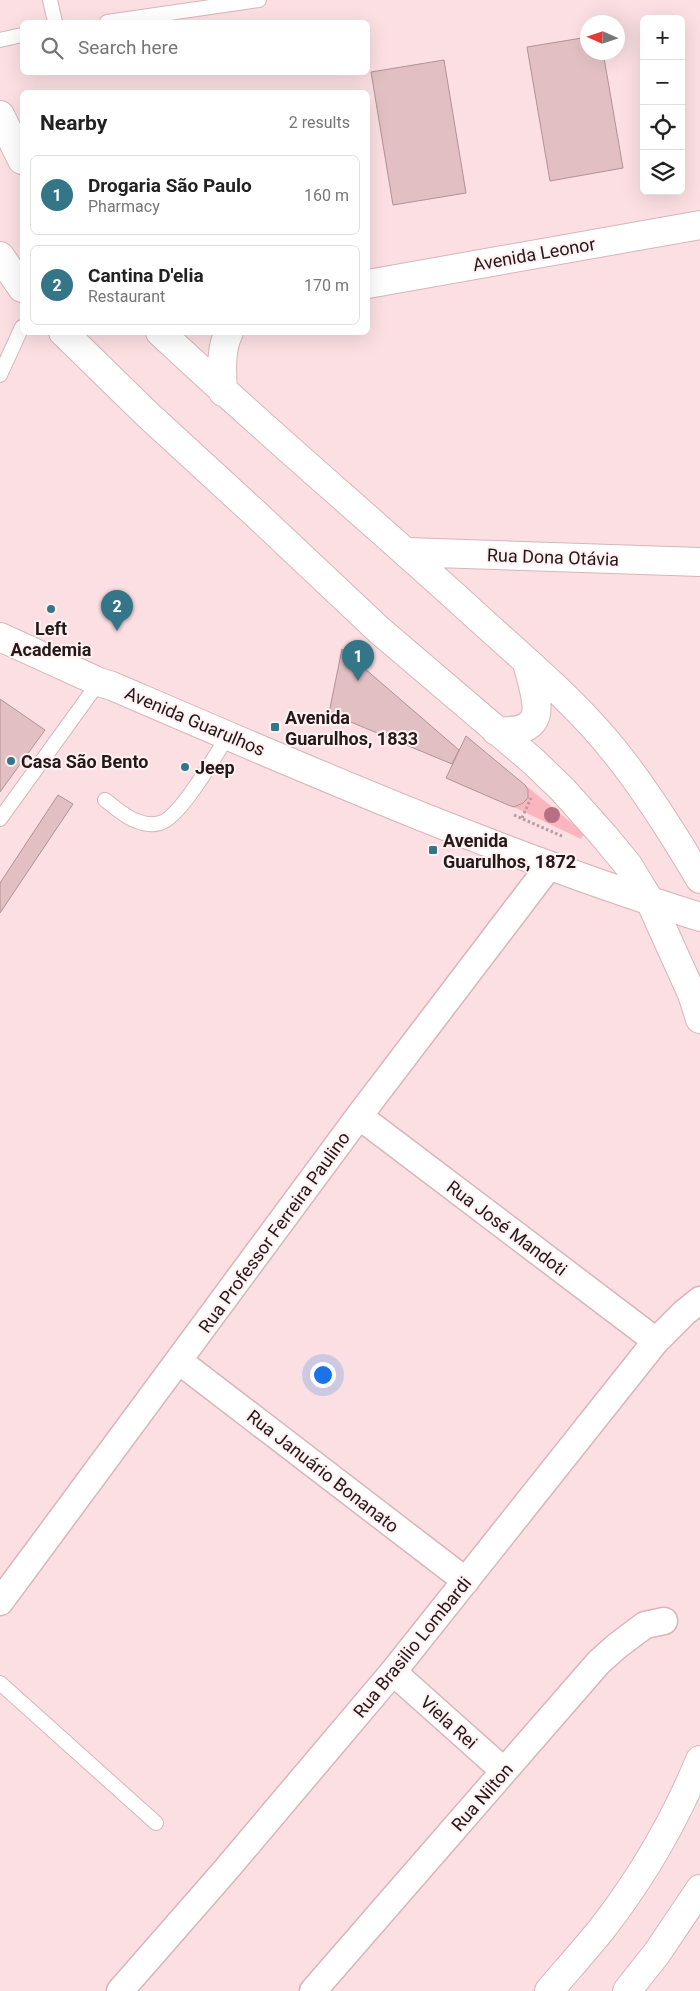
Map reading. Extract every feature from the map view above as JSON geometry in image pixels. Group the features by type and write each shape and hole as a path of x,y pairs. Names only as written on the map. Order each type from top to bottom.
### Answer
{"main road":[{"path":"0,115 20,156"},
{"name":"Avenida Leonor","path":"370,284 700,225"},
{"path":"8,263 20,284"},
{"path":"66,335 147,414 379,630 534,762 575,803 628,865 650,901 697,999"},
{"path":"163,335 223,392 406,552 579,712 615,751 651,799 700,878"},
{"path":"223,392 223,356 228,335"},
{"name":"Rua Dona Otávia","path":"406,552 700,562"},
{"name":"Avenida Guarulhos","path":"0,637 99,682 490,843 650,901 700,917"},
{"path":"496,731 519,731 530,726 533,721 536,711 536,698 527,662"},
{"path":"549,1991 601,1930 646,1865 685,1796 700,1760"},
{"path":"627,1991 657,1953 700,1889"}],"street":[{"name":"Rua Professor Ferreira Paulino","path":"0,1602 359,1116 550,865"},
{"name":"Rua José Mandoti","path":"359,1116 656,1340"},
{"name":"Rua Brasilio Lombardi","path":"120,1991 224,1872 393,1672 656,1340 700,1300"},
{"name":"Rua Januário Bonanato","path":"179,1361 466,1581"},
{"name":"Rua Nilton","path":"313,1991 599,1662 641,1628 664,1621"},
{"name":"Viela Rei","path":"393,1672 504,1771"}],"lane":[{"path":"50,0 55,20"},
{"path":"121,20 259,0"},
{"path":"0,40 20,36"},
{"path":"0,375 20,331"},
{"path":"0,819 99,682"},
{"path":"105,800 135,821 148,824 161,823 172,816 182,805 228,736"},
{"path":"0,1683 156,1822"}],"shaded area":[{"path":"525,785 584,833 581,839 514,807 523,803 528,798 528,790"}],"building":[{"path":"580,38 580,60 604,60 623,168 550,181 527,47"},
{"path":"444,60 466,193 393,205 371,72"},
{"path":"342,649 459,750 452,764 329,713"},
{"name":"Casa São Bento","path":"0,699 45,730 0,792"},
{"path":"466,736 525,785 528,790 528,798 523,803 514,807 446,778"},
{"path":"58,795 73,804 0,913 0,883"}],"place":[{"name":"Left Academia","path":"51,609"},
{"name":"Cantina D'elia","path":"117,631"},
{"name":"Drogaria São Paulo","path":"358,681"},
{"name":"Avenida Guarulhos, 1833","path":"275,727"},
{"name":"Casa São Bento","path":"11,761"},
{"name":"Jeep","path":"185,767"},
{"name":"Avenida Guarulhos, 1872","path":"433,850"}]}
